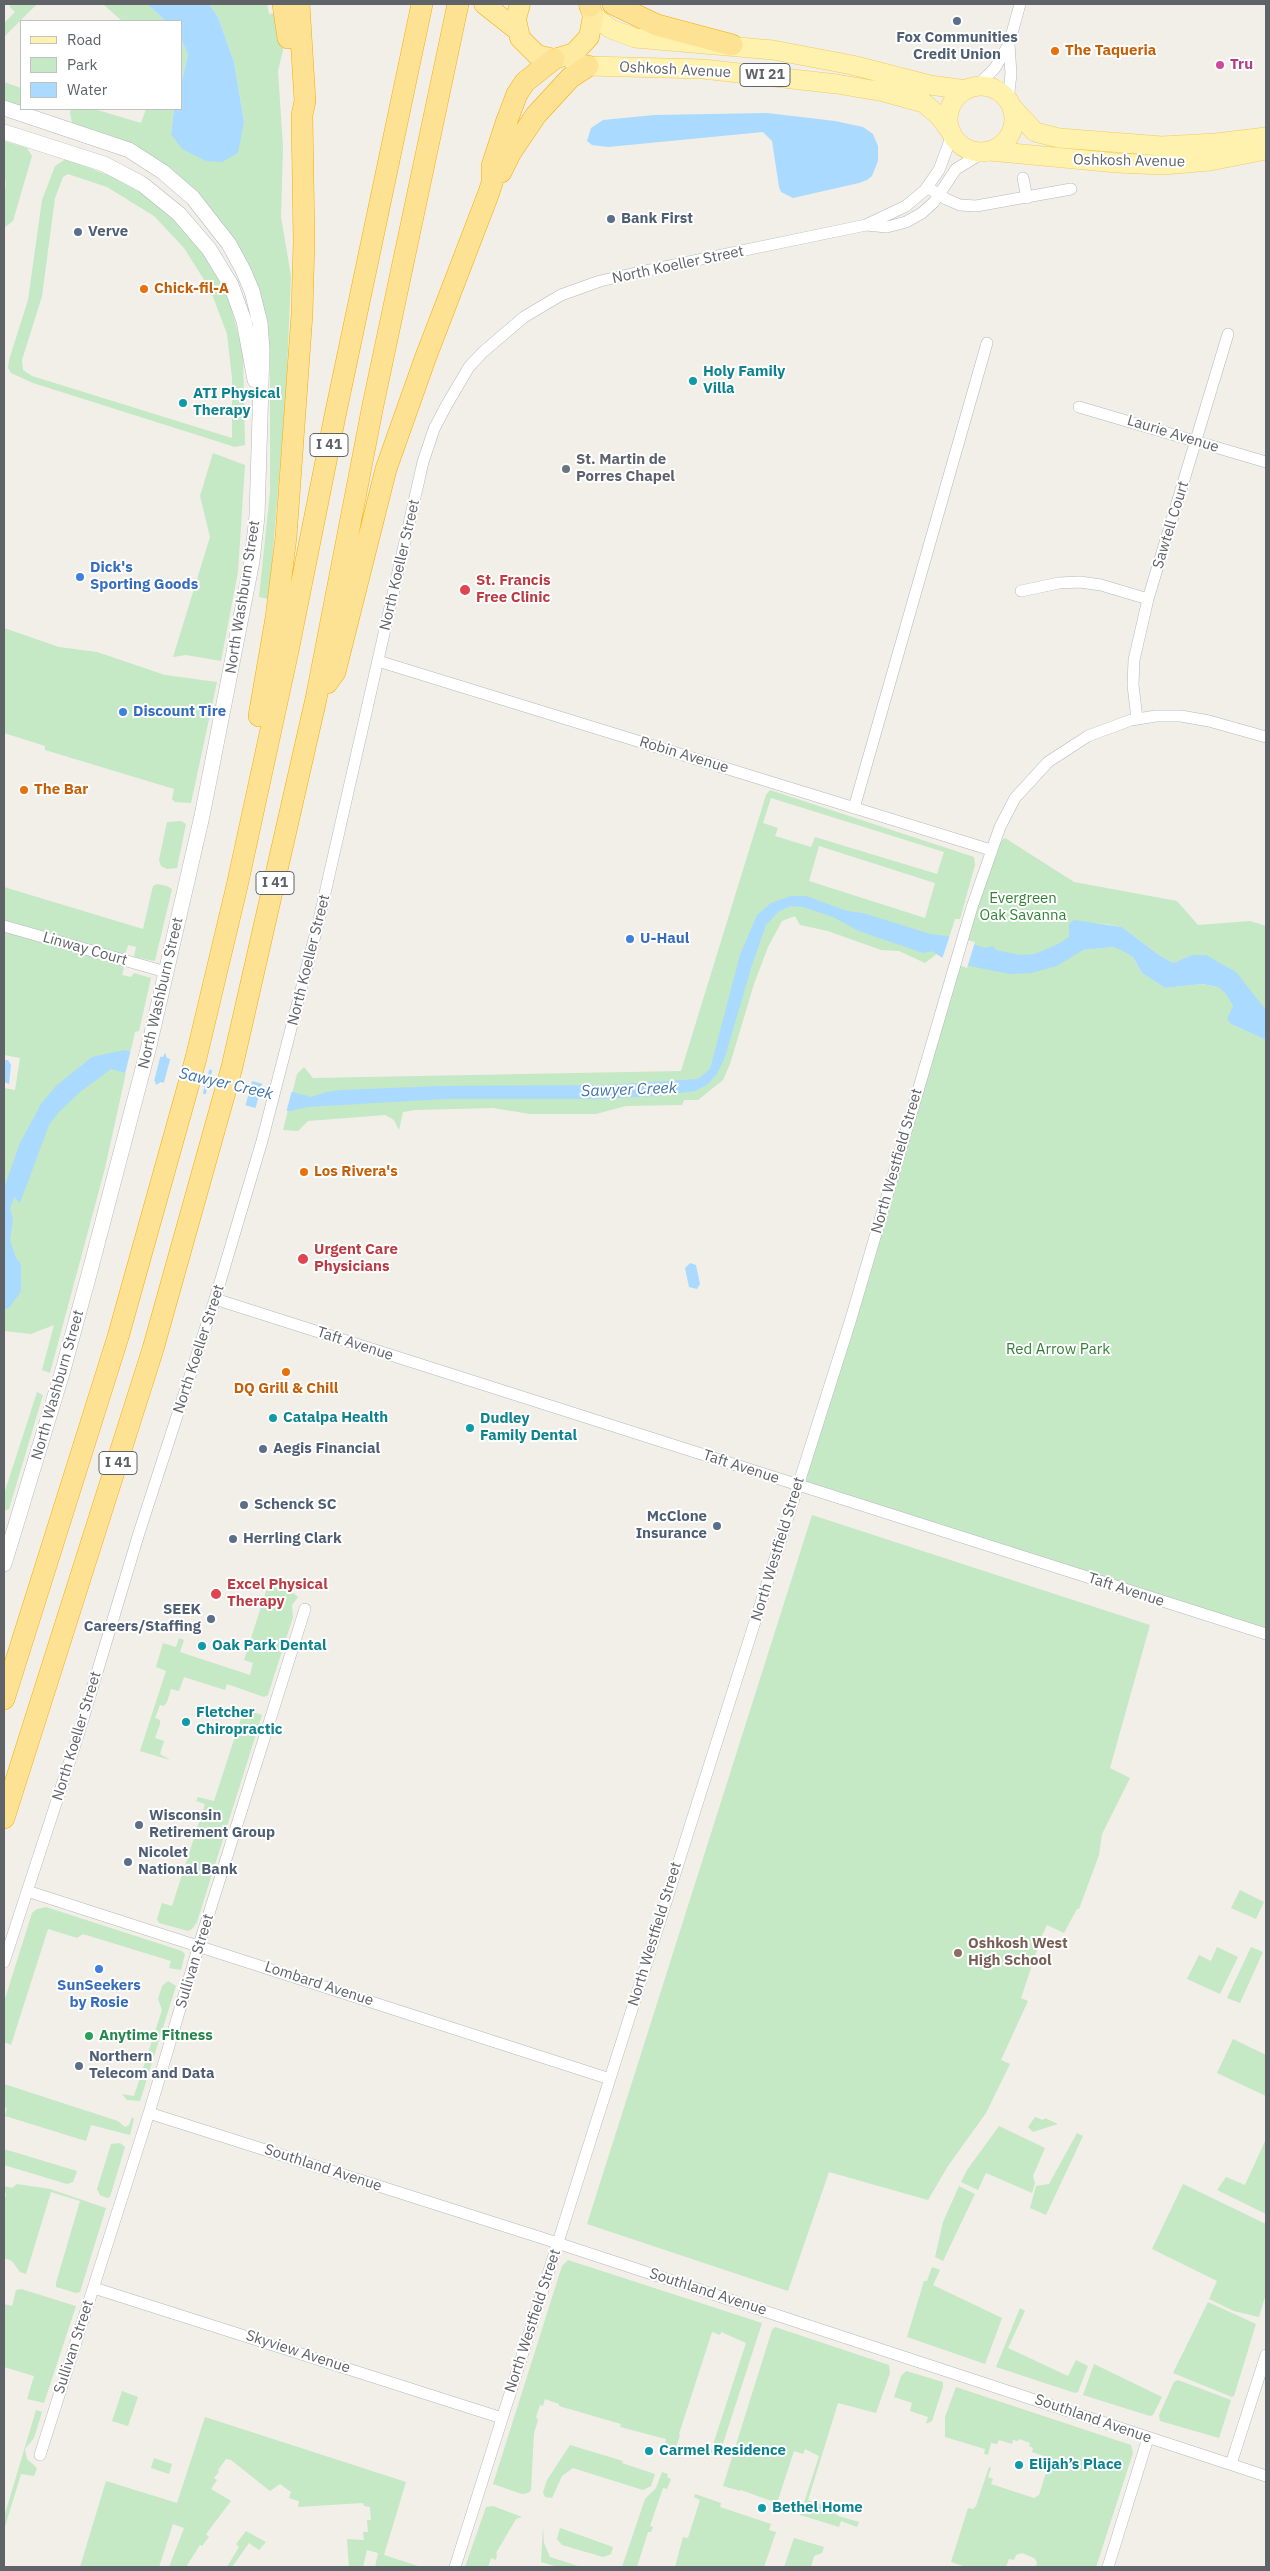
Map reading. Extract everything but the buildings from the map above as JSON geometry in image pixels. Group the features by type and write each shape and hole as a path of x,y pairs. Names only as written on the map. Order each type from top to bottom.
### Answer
{"highway":[{"path":"237,886 229,861 263,696 286,537 302,304 304,242 302,115 283,4"},
{"path":"299,4 305,101 302,115"},
{"name":"I 41","path":"4,1699 118,1337 196,1058 237,886 422,4"},
{"name":"I 41","path":"4,1818 150,1359 232,1067 316,699 371,415 458,4"},
{"path":"484,4 517,30 530,50 536,55 560,59"},
{"path":"517,30 516,19 520,4"},
{"path":"613,4 657,25 732,45"},
{"path":"316,699 335,672 386,469 425,359 492,183 492,166 517,94 530,76 583,47 589,37 590,7"},
{"path":"492,183 501,173 511,152 536,115 570,78 588,66"}],"main road":[{"name":"Oshkosh Avenue","path":"590,7 611,29 635,38 732,45 802,55 930,85 971,88"},
{"name":"Oshkosh Avenue","path":"560,59 588,66 704,69 837,84 884,92 924,103 939,116 951,133"},
{"path":"971,88 994,89 1010,104 1014,118 1010,134 1000,146 987,152 967,149 951,133 949,112 958,96 971,88"},
{"name":"Oshkosh Avenue","path":"1010,104 1035,132 1066,139 1162,146 1216,143 1266,137"},
{"name":"Oshkosh Avenue","path":"987,152 1163,165 1210,161 1266,150"}],"street":[{"path":"971,88 995,68 1009,44 1020,4"},
{"path":"1009,44 1010,104"},
{"name":"North Washburn Street","path":"4,108 129,150 163,172 193,198 229,244 252,291 260,323 262,350 257,516 246,599 202,816 149,1046 64,1370 4,1564"},
{"name":"North Washburn Street","path":"4,132 104,164 142,184 179,214 221,266 239,304 247,335 260,411"},
{"name":"North Koeller Street","path":"4,1962 215,1300 278,1080 320,915 423,462 434,429 470,368 507,329 561,295 600,281 866,225 906,206 927,187 939,170 951,133"},
{"name":"North Koeller Street","path":"866,225 887,227 906,222 922,213 939,195 956,169 987,152"},
{"path":"1023,178 1027,198"},
{"path":"927,187 939,195 960,204 976,206 1071,189"},
{"name":"Sawtell Court","path":"1137,719 1133,685 1134,660 1148,599 1228,334"},
{"path":"854,808 987,343"},
{"name":"Laurie Avenue","path":"1079,407 1266,462"},
{"path":"1021,591 1059,583 1080,582 1101,585 1148,599"},
{"name":"Robin Avenue","path":"378,661 991,850"},
{"name":"North Westfield Street","path":"456,2567 850,1322 964,932 1000,826 1015,798 1048,762 1088,736 1137,719 1169,715 1194,717 1266,737"},
{"name":"Linway Court","path":"4,926 166,972"},
{"name":"Taft Avenue","path":"215,1300 1266,1634"},
{"name":"Sullivan Street","path":"40,2455 149,2113 199,1945 304,1609"},
{"name":"Lombard Avenue","path":"27,1891 610,2079"},
{"name":"Southland Avenue","path":"149,2113 558,2244 1266,2476"},
{"name":"Skyview Avenue","path":"94,2288 502,2418"},
{"path":"1231,2464 1266,2355"},
{"path":"1108,2567 1148,2438"}],"green space":[{"path":"13,4 37,4 4,37 4,23 15,12 9,6"},
{"path":"103,4 147,4 165,20 121,20"},
{"path":"209,4 267,4 269,14 278,12 284,46 278,71 283,147 281,217 291,276 286,394 269,599 259,597 270,492 270,350 266,319 240,251 225,226 199,194 135,147 115,137 72,123 70,113 71,110 97,110 141,123 146,110 174,110 171,133 244,122 234,62 218,17"},
{"path":"182,41 188,55 182,80"},
{"path":"4,82 20,88 20,107 4,102"},
{"path":"4,141 27,148 32,156 13,221 4,228 6,184"},
{"path":"66,159 113,177 148,197 178,224 204,253 230,303 243,353 245,445 235,447 33,383 11,373 8,368 9,360 28,300 42,200 55,166","holes":["68,174 107,187 154,216 184,248 210,289 227,334 232,378 232,438 32,376 23,370 22,360 42,296 55,198 63,177"]},
{"path":"213,453 245,465 238,572 221,661 186,655 173,657 210,537 200,496"},
{"path":"4,628 59,647 97,652 165,675 217,682 191,803 175,802 172,799 174,789 45,750 45,746 4,733"},
{"path":"770,790 974,857 975,865 960,919 955,919 946,947 925,963 899,951 881,950 828,931 800,925 795,916 782,921 768,947 754,984 730,1064 723,1080 698,1100 684,1100 682,1105 626,1106 596,1114 530,1114 493,1108 415,1110 403,1112 399,1130 394,1120 385,1115 308,1121 298,1131 283,1130 297,1074 304,1067 313,1078 681,1071 766,795","holes":["771,798 944,852 937,874 815,837 811,847 775,836 778,828 763,823","819,846 935,883 925,918 809,881"]},
{"path":"181,821 186,824 177,868 167,869 161,866 159,860 167,822"},
{"name":"Red Arrow Park","path":"1005,838 1074,882 1177,901 1198,925 1250,921 1266,926 1266,1010 1204,957 1199,955 1192,955 1173,963 1159,955 1122,927 1106,924 1075,922 1069,937 1083,950 1113,947 1125,951 1133,957 1142,973 1165,988 1202,984 1218,987 1226,994 1233,1006 1230,1014 1231,1024 1266,1040 1266,1634 798,1485 991,850"},
{"path":"157,884 172,889 155,961 134,957 136,947 128,945 125,955 4,920 4,887 143,929 153,886"},
{"path":"4,931 125,963 122,975 131,977 134,973 151,978 139,1031 135,1032 105,1168 50,1373 42,1370 54,1325 31,1334 4,1331 4,1088 15,1090 20,1058 4,1055"},
{"path":"37,1392 43,1395 9,1509 4,1511 4,1494"},
{"path":"812,1515 1150,1625 1110,1768 1130,1778 1102,1834 1099,1855 1079,1909 1077,1909 1064,1933 1047,1925 1041,1938 1021,1998 1028,2001 1001,2060 1010,2064 986,2113 948,2166 928,2200 829,2172 788,2291 587,2224"},
{"path":"271,1586 290,1590 298,1597 292,1605 293,1617 268,1695 264,1697 227,1684 225,1690 184,1677 179,1691 171,1689 167,1702 164,1706 160,1705 155,1718 160,1720 160,1724 155,1738 164,1741 160,1754 170,1760 140,1751 166,1671 156,1667 163,1643 176,1647 179,1638 184,1640 180,1652 250,1675 253,1663 244,1660 266,1591"},
{"path":"244,1709 262,1715 197,1922 188,1931 159,1923 157,1919 162,1903 172,1906 205,1804 196,1801 198,1797 214,1801"},
{"path":"1240,1890 1264,1902 1256,1919 1231,1908"},
{"path":"46,1907 182,1951 185,1954 181,1970 169,1968 171,1961 83,1934 77,1938 48,1929 11,2045 4,2042 4,2002 32,1913 37,1909"},
{"path":"1217,1947 1238,1957 1220,1994 1187,1979 1199,1955 1211,1961"},
{"path":"1251,1947 1263,1952 1240,2003 1227,1998"},
{"path":"168,1981 176,1986 140,2101 127,2100 122,2094 134,2096 162,2010 158,1999 162,1986"},
{"path":"1233,2039 1266,2055 1266,2096 1217,2073"},
{"path":"4,2084 118,2121 125,2127 129,2125 132,2117 134,2119 130,2135 91,2125 86,2141 5,2116 7,2108 4,2107"},
{"path":"1035,2117 1043,2120 1045,2118 1058,2124 1033,2132 1028,2127"},
{"path":"999,2126 1045,2148 1033,2176 1035,2183 1032,2193 986,2173 978,2190 961,2182 967,2170"},
{"path":"1077,2133 1083,2136 1046,2215 1030,2208 1036,2186 1049,2184"},
{"path":"1266,2139 1266,2214 1217,2190 1226,2177 1245,2185"},
{"path":"120,2143 125,2147 110,2197 107,2198 100,2195 97,2189 111,2144"},
{"path":"4,2149 77,2171 73,2182 67,2184 4,2165"},
{"path":"17,2184 50,2189 106,2208 80,2292 76,2293 56,2287 56,2283 80,2201 51,2192 26,2274 20,2272 12,2261 4,2258 4,2201 6,2195 4,2186 12,2188"},
{"path":"1183,2184 1266,2224 1266,2294 1259,2317 1234,2311 1209,2299 1217,2281 1152,2249"},
{"path":"959,2186 975,2194 943,2261 935,2257 943,2222"},
{"path":"568,2260 762,2323 719,2456 710,2454 746,2343 721,2332 720,2335 712,2332 676,2448 665,2444 666,2439 620,2427 621,2424 559,2406 559,2404 545,2399 543,2406 540,2405 536,2417 538,2420 534,2433 531,2490 528,2493 522,2494 493,2484 562,2266"},
{"path":"932,2267 940,2270 933,2285 1002,2318 985,2364 907,2337 924,2281 927,2281"},
{"path":"21,2289 76,2306 44,2403 27,2399 34,2376 4,2367 4,2304 12,2306 16,2290"},
{"path":"1208,2302 1256,2324 1234,2396 1232,2397 1173,2373"},
{"path":"1020,2308 1025,2311 1008,2348 1068,2376 1076,2360 1088,2366 1078,2392 1075,2393 996,2367"},
{"path":"775,2327 889,2365 890,2373 876,2413 838,2403 808,2500 834,2509 838,2516 859,2522 857,2527 841,2521 839,2527 800,2515 819,2456 805,2449 803,2454 794,2451 777,2503 741,2490 723,2486 772,2330"},
{"path":"1094,2364 1162,2397 1153,2415 1150,2416 1083,2395"},
{"path":"906,2371 943,2382 932,2421 926,2424 928,2417 910,2411 912,2403 894,2397 901,2376"},
{"path":"1178,2380 1231,2400 1219,2438 1160,2421 1159,2415 1174,2382"},
{"path":"956,2387 1131,2445 1133,2453 1096,2567 1036,2567 1037,2562 1034,2558 1022,2553 1016,2555 1014,2560 1009,2559 1006,2567 966,2567 951,2562 968,2508 973,2509 976,2506 989,2467 991,2468 988,2477 993,2479 991,2484 1034,2498 1039,2495 1049,2463 1043,2461 1044,2456 1032,2452 1033,2448 1029,2446 1030,2443 1019,2439 1018,2441 1013,2440 1012,2444 999,2440 997,2444 991,2443 988,2455 984,2454 985,2449 945,2437 945,2417"},
{"path":"122,2391 138,2397 128,2426 112,2421"},
{"path":"36,2410 42,2412 34,2438 25,2449 27,2459 37,2468 34,2476 21,2474 4,2530 4,2517"},
{"path":"205,2417 406,2482 384,2555 421,2567 375,2567 378,2553 367,2550 363,2567 349,2567 347,2539 364,2540 363,2532 368,2532 367,2520 371,2520 370,2507 364,2506 363,2503 298,2507 299,2501 289,2498 291,2492 280,2484 270,2491 231,2460 226,2459 214,2478 217,2480 211,2489 231,2501 206,2534 209,2537 202,2546 200,2545 186,2567 169,2567 184,2528 173,2524 159,2567 80,2567 106,2481 177,2503"},
{"path":"570,2445 623,2461 622,2463 655,2474 651,2486 643,2490 573,2468 562,2476 552,2498 545,2497 543,2492 547,2480"},
{"path":"154,2458 172,2464 169,2474 151,2468"},
{"path":"662,2472 668,2474 667,2477 671,2479 667,2489 663,2488 650,2526 653,2527 651,2532 648,2532 637,2567 622,2567 645,2499 656,2488"},
{"path":"695,2494 721,2503 720,2507 771,2524 769,2530 776,2532 764,2567 675,2567 683,2537 688,2538 700,2500 694,2497"},
{"path":"493,2506 522,2517 516,2519 496,2553 496,2560 491,2558 488,2567 465,2567 486,2507"},
{"path":"543,2528 544,2543 550,2557 581,2567 558,2567 541,2562"},
{"path":"560,2528 613,2547 611,2554 603,2557 562,2545 557,2539"},
{"path":"246,2531 266,2542 259,2550 249,2543 232,2567 227,2567 239,2547 236,2544"},
{"path":"794,2538 824,2547 822,2553 814,2556 811,2567 784,2567"}],"water":[{"path":"147,4 209,4 218,17 234,62 244,122 238,153 222,162 206,161 182,149 171,134 174,110 182,110 182,80 188,55 182,41 182,20 165,20"},
{"path":"767,113 835,121 863,127 873,134 878,146 878,161 872,176 859,183 793,198 781,192 772,141 763,132 608,147 592,145 587,141 591,128 603,120 654,115"},
{"name":"Sawyer Creek","path":"791,896 806,896 847,911 863,913 930,934 947,936 985,948 993,946 996,950 1020,955 1035,954 1069,937 1069,924 1074,920 1122,927 1159,955 1173,963 1192,955 1206,955 1236,972 1266,1010 1266,1040 1231,1024 1227,1019 1233,1006 1226,994 1218,987 1202,984 1165,988 1142,973 1133,957 1113,947 1083,950 1057,966 1031,973 1009,974 970,966 941,957 932,951 923,953 859,931 833,917 803,907 790,906 778,912 766,925 752,965 725,1057 717,1074 708,1084 695,1091 655,1096 602,1099 444,1099 307,1107 290,1111 259,1109 161,1082 156,1085 155,1081 111,1069 80,1092 58,1113 49,1125 20,1203 14,1197 10,1209 13,1218 10,1240 16,1258 21,1264 21,1291 9,1308 4,1309 4,1188 20,1143 41,1104 57,1085 92,1057 124,1050 163,1057 165,1053 167,1058 311,1097 341,1090 441,1086 606,1085 698,1079 710,1069 740,955 757,915 771,903"},
{"path":"4,1060 8,1060 11,1065 9,1084 4,1082"},
{"path":"690,1263 696,1265 700,1284 697,1289 689,1287 685,1268"}],"pier":[{"path":"950,935 975,942 967,968 942,959"},
{"path":"131,1049 161,1054 153,1085 125,1074"},
{"path":"171,1056 210,1067 202,1096 163,1086"},
{"path":"213,1068 253,1078 245,1107 205,1097"},
{"path":"263,1081 292,1090 286,1113 255,1110"}],"place":[{"name":"Fox Communities Credit Union","path":"957,21"},
{"name":"The Taqueria","path":"1055,51"},
{"name":"Tru","path":"1220,65"},
{"name":"Bank First","path":"611,219"},
{"name":"Verve","path":"78,232"},
{"name":"Chick-fil-A","path":"144,289"},
{"name":"Holy Family Villa","path":"693,381"},
{"name":"ATI Physical Therapy","path":"183,403"},
{"name":"St. Martin de Porres Chapel","path":"566,469"},
{"name":"Dick's Sporting Goods","path":"80,577"},
{"name":"St. Francis Free Clinic","path":"465,590"},
{"name":"Discount Tire","path":"123,712"},
{"name":"The Bar","path":"24,790"},
{"name":"U-Haul","path":"630,939"},
{"name":"Los Rivera's","path":"304,1172"},
{"name":"Urgent Care Physicians","path":"303,1259"},
{"name":"DQ Grill & Chill","path":"286,1372"},
{"name":"Catalpa Health","path":"273,1418"},
{"name":"Dudley Family Dental","path":"470,1428"},
{"name":"Aegis Financial","path":"263,1449"},
{"name":"Schenck SC","path":"244,1505"},
{"name":"McClone Insurance","path":"717,1526"},
{"name":"Herrling Clark","path":"233,1539"},
{"name":"Excel Physical Therapy","path":"216,1594"},
{"name":"SEEK Careers/Staffing","path":"211,1619"},
{"name":"Oak Park Dental","path":"202,1646"},
{"name":"Fletcher Chiropractic","path":"186,1722"},
{"name":"Wisconsin Retirement Group","path":"139,1825"},
{"name":"Nicolet National Bank","path":"128,1862"},
{"name":"Oshkosh West High School","path":"958,1953"},
{"name":"SunSeekers by Rosie","path":"99,1969"},
{"name":"Anytime Fitness","path":"89,2036"},
{"name":"Northern Telecom and Data","path":"79,2066"},
{"name":"Carmel Residence","path":"649,2451"},
{"name":"Elijah’s Place","path":"1019,2465"},
{"name":"Bethel Home","path":"762,2508"}],"park label":[{"name":"Evergreen Oak Savanna","path":"1023,908"}]}
